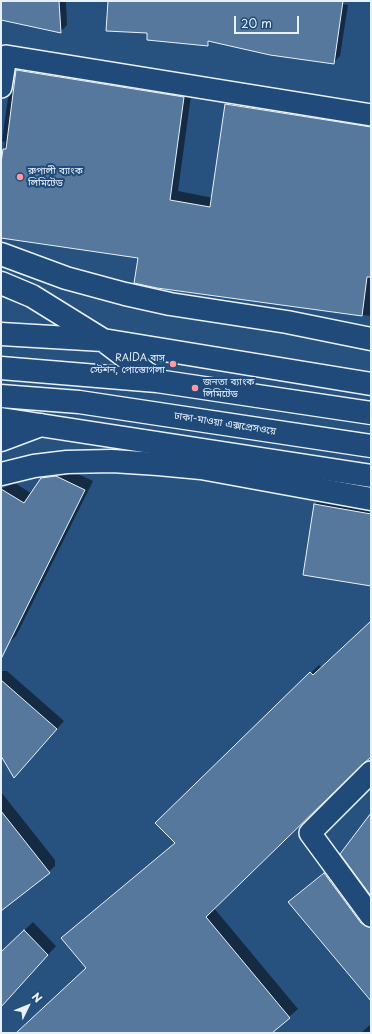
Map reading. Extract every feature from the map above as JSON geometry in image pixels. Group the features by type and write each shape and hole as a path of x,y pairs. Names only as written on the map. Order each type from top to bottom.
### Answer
{"highway":[{"path":"1,254 66,278 126,294 170,304 287,322 371,339"},
{"path":"1,283 32,296 104,340 157,381"},
{"path":"1,334 104,340 371,384"},
{"path":"1,368 157,381 371,413"},
{"name":"ঢাকা-মাওয়া এক্সপ্রেসওয়ে","path":"1,396 79,402 371,446"},
{"path":"1,440 42,424 79,402"},
{"path":"1,419 42,424 371,476"},
{"path":"1,474 34,466 67,462 112,461 158,464 201,468 371,500"}],"street":[{"path":"1,87 6,56 371,115"},
{"path":"371,772 310,833 371,916"}],"building":[{"path":"1,1 59,1 61,33 1,20"},
{"path":"108,1 343,1 334,64 270,55 208,41 208,46 147,40 147,33 106,31"},
{"path":"16,70 184,97 170,200 210,207 225,104 371,127 371,277 367,277 362,316 157,288 134,283 138,258 1,238 1,163 3,149 6,149"},
{"path":"56,476 85,490 1,659 1,489 24,503 41,478"},
{"path":"314,504 371,514 371,586 303,575"},
{"path":"371,621 371,757 206,917 290,1018 272,1033 16,1033 86,968 61,938 175,843 155,823 310,672 313,675"},
{"path":"1,680 57,729 14,778 1,756"},
{"path":"1,811 50,873 1,911"},
{"path":"371,813 371,896 340,854"},
{"path":"324,873 361,923 371,928 371,1001 288,902"},
{"path":"24,930 48,955 1,1007 1,952"}],"place":[{"name":"রুপালী ব্যাংক লিমিটেড","path":"20,177"},
{"name":"RAIDA বাস স্টেশন, পোস্তোগলা","path":"173,364"},
{"name":"জনতা ব্যাংক লিমিটেড","path":"195,388"}]}
